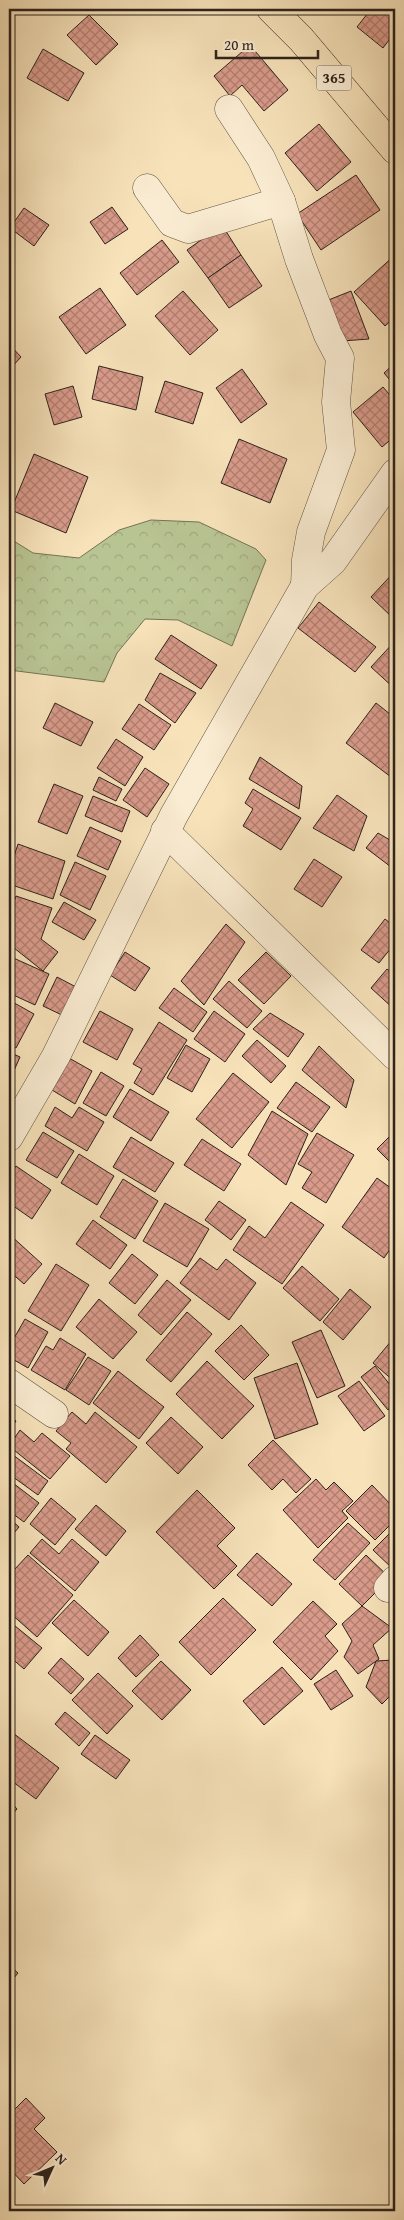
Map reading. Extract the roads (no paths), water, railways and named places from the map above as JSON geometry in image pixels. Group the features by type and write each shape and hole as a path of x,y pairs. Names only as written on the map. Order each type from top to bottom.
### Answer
{"main road":[{"name":"365","path":"271,9 300,39 395,150"}],"street":[{"path":"229,109 261,158 281,201 299,258 328,335 340,358 336,402 340,450 311,532 306,560 305,586"},
{"path":"147,188 172,223 188,229 281,201"},
{"path":"9,1137 56,1056 165,831 305,586 333,561 395,473"},
{"path":"165,831 395,1056"},
{"path":"9,1383 54,1414"}]}
